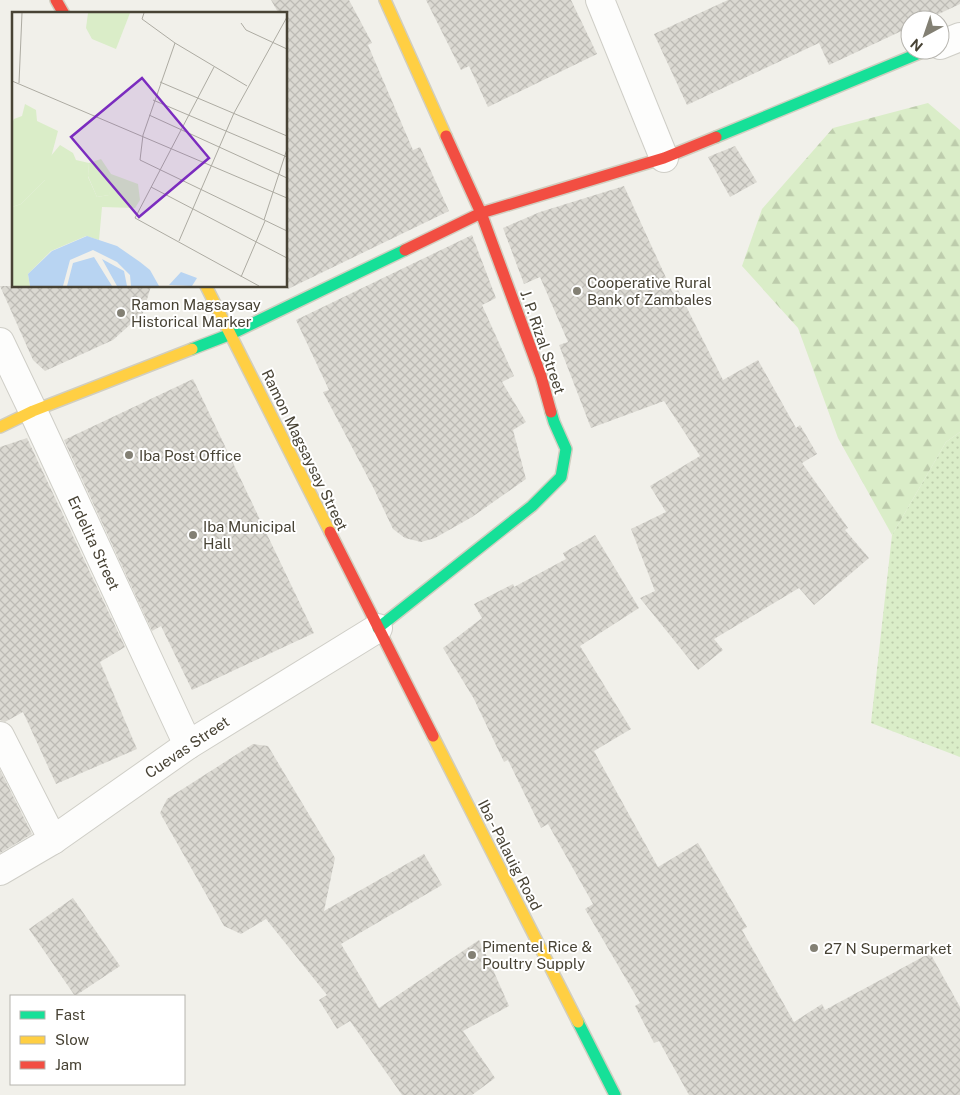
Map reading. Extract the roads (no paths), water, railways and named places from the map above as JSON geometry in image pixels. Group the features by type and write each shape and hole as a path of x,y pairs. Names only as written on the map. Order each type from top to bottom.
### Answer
{"main road":[{"path":"56,0 63,12"},
{"name":"J. P. Rizal Street","path":"378,628 532,506 561,477 566,449 554,422 541,376 481,213 385,0"},
{"path":"0,426 33,411 231,334 481,213 664,158 903,60"},
{"name":"Ramon Magsaysay Street","path":"207,288 378,628"},
{"name":"Iba - Palauig Road","path":"378,628 615,1095"}],"street":[{"path":"600,0 664,158"},
{"name":"Erdelita Street","path":"0,342 188,744"},
{"name":"Cuevas Street","path":"0,871 53,840 188,744 378,628"},
{"path":"0,736 53,840"}],"place":[{"name":"Cooperative Rural Bank of Zambales","path":"577,291"},
{"name":"Ramon Magsaysay Historical Marker","path":"121,313"},
{"name":"Iba Post Office","path":"129,455"},
{"name":"Iba Municipal Hall","path":"193,535"},
{"name":"27 N Supermarket","path":"814,948"},
{"name":"Pimentel Rice & Poultry Supply","path":"472,955"}]}
